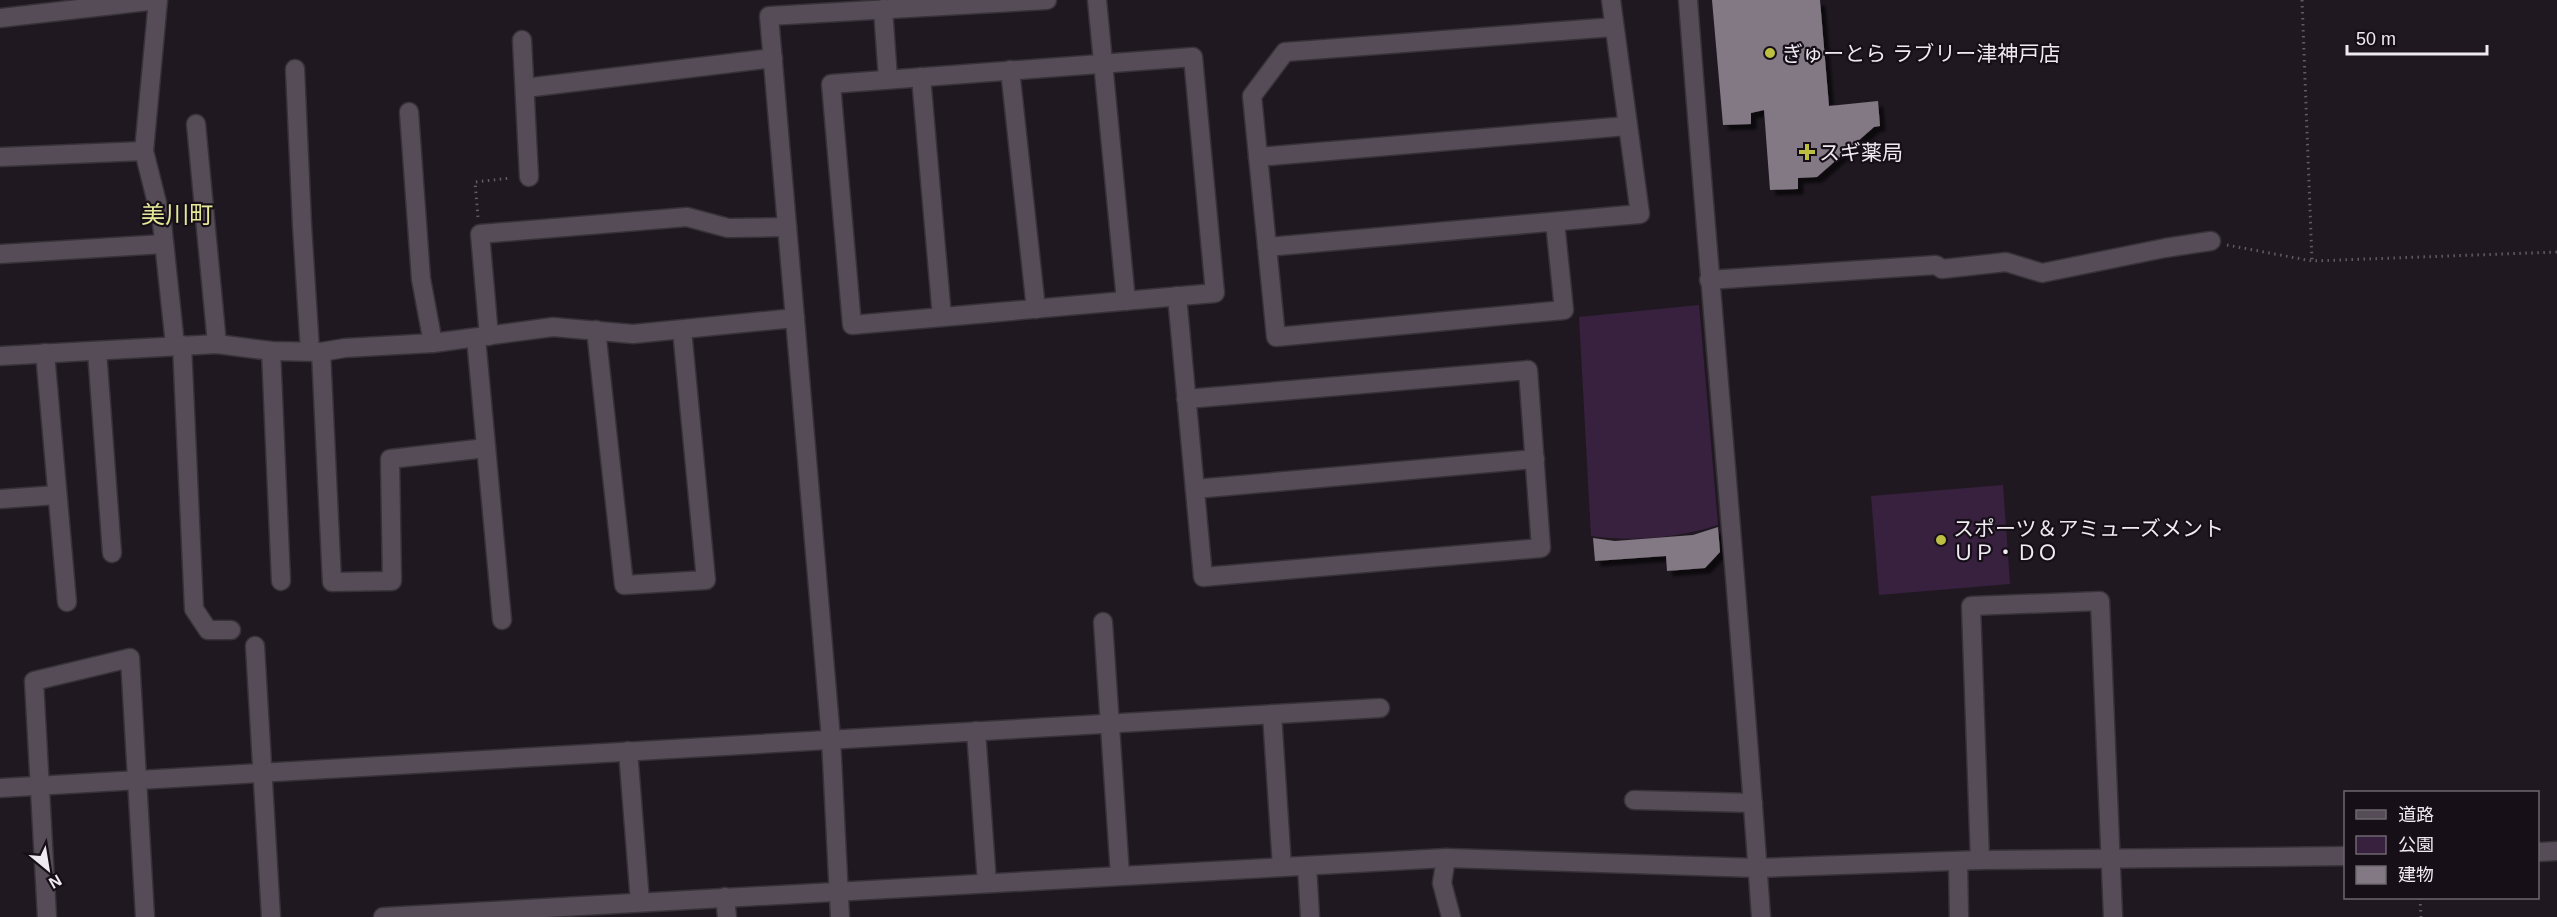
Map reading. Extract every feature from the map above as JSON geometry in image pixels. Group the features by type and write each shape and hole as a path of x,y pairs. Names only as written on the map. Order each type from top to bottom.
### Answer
{"street":[{"path":"0,18 158,0 144,151 162,223 178,345 194,609 208,630 231,630"},
{"path":"840,917 831,739 769,15 1047,0"},
{"path":"1097,0 1126,301"},
{"path":"1267,247 1640,214 1611,0"},
{"path":"1688,0 1709,280 1741,634 1761,917"},
{"path":"884,9 888,79"},
{"path":"1555,222 1564,310 1276,337 1252,96 1285,52 1614,27"},
{"path":"522,40 529,177"},
{"path":"525,88 772,57"},
{"path":"1193,57 1215,293 852,325 831,84 1103,64 1193,57"},
{"path":"296,69 302,225 316,352 332,582 392,581 390,459 486,448"},
{"path":"1010,70 1036,309"},
{"path":"921,77 942,317"},
{"path":"409,112 420,279 433,343"},
{"path":"196,124 216,344"},
{"path":"1258,157 1627,126"},
{"path":"0,157 144,151"},
{"path":"502,620 486,448 480,234 687,217 728,228 787,227"},
{"path":"1709,280 1936,265 1942,269 2006,262 2042,273 2211,241"},
{"path":"0,254 164,244"},
{"path":"1177,296 1186,399 1203,577 1541,548 1528,370 1186,399"},
{"path":"0,356 216,344 271,351 316,352 433,343 553,327 633,334 795,318"},
{"path":"596,330 624,585 706,580 682,330"},
{"path":"97,351 112,553"},
{"path":"271,351 281,581"},
{"path":"45,353 67,602"},
{"path":"1195,489 1535,459"},
{"path":"0,499 57,495"},
{"path":"1980,860 1971,606 2100,601 2113,917"},
{"path":"1103,622 1120,875"},
{"path":"255,646 271,917"},
{"path":"47,917 34,681 130,658 145,917"},
{"path":"0,788 1380,708"},
{"path":"1272,714 1282,867"},
{"path":"976,731 987,883"},
{"path":"628,751 640,902"},
{"path":"1634,800 1753,803"},
{"path":"2539,852 2557,851"},
{"path":"383,917 471,914 725,897 1446,858 1757,868 1980,860 2344,856"},
{"path":"1446,858 1442,883 1451,917"},
{"path":"1958,862 1959,917"},
{"path":"1307,866 1310,917"},
{"path":"725,897 726,917"}],"path":[{"path":"2302,0 2312,261"},
{"path":"480,234 475,182 529,177"},
{"path":"2211,241 2312,261 2557,252"},
{"path":"2420,899 2421,917"}],"green space":[{"path":"1699,305 1718,525 1655,538 1623,539 1591,536 1579,317"},
{"name":"スポーツ＆アミューズメント ＵＰ・ＤＯ","path":"2003,485 2010,584 1879,595 1871,496"}],"building":[{"name":"ぎゅーとら ラブリー津神戸店","path":"1712,0 1820,0 1829,106 1878,101 1880,126 1874,127 1817,177 1798,178 1798,189 1770,190 1764,110 1751,113 1751,124 1723,125"},
{"path":"1718,527 1720,552 1705,568 1667,571 1666,556 1595,561 1593,538 1615,541 1693,535"}],"place":[{"name":"ぎゅーとら ラブリー津神戸店","path":"1770,53"},
{"name":"スギ薬局","path":"1807,152"},
{"name":"スポーツ＆アミューズメント ＵＰ・ＤＯ","path":"1941,540"}],"district":[{"name":"美川町","path":"177,214"}]}
